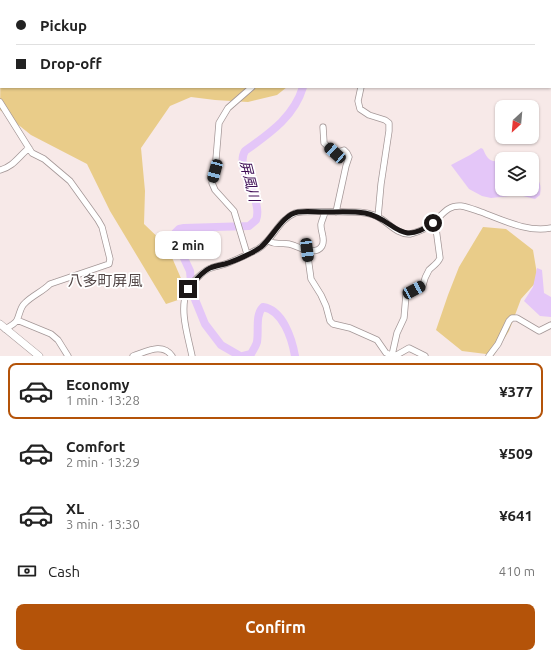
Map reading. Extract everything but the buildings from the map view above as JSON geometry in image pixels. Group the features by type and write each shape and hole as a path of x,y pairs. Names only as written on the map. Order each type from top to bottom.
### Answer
{"main road":[{"path":"2,326 34,355"}],"street":[{"path":"248,254 234,210 214,190 212,183 215,171 219,123 228,108 251,88"},
{"path":"361,88 358,101 360,109 369,115 385,120 389,123 390,131 381,184 378,217"},
{"path":"0,102 32,153 44,159 70,181 98,220 102,227 110,260 109,264 50,284 23,305 18,320 13,325 2,326"},
{"path":"323,128 324,143 335,153 344,150 349,157 336,212"},
{"path":"0,170 11,166 30,148"},
{"path":"192,356 184,312 185,297 188,289 204,272 210,268 226,264 259,248 268,241 284,220 296,212 364,213 378,217 395,229 408,234 427,227 444,211 453,207 461,206 516,225 541,230 551,228"},
{"path":"268,241 276,245 289,244 307,250 318,250 322,247 323,242 321,225 326,212"},
{"path":"392,355 396,333 404,318 406,295 423,286 426,276 440,258 435,221"},
{"path":"307,250 311,279 321,295 330,321 333,324 350,328 377,340 386,353 395,356 409,348 424,356"},
{"path":"489,356 498,344 509,321 512,318 517,318 539,331 551,325"},
{"path":"18,320 50,334 58,340 68,356"},
{"path":"133,356 160,348 165,349 172,356"}],"shaded area":[{"path":"0,88 286,88 277,95 248,102 191,97 170,106 141,148 145,191 144,224 167,246 183,283 181,299 166,304 110,211 87,164 31,135 0,110"},
{"path":"481,148 492,161 495,161 495,196 510,196 491,198 482,196 469,189 451,165"},
{"path":"539,181 540,183 539,196"},
{"path":"523,196 539,196 535,199"},
{"path":"483,227 506,229 533,250 538,280 521,299 509,331 494,355 462,351 436,330 459,267"},
{"path":"537,268 542,270 544,293 551,297 551,317 540,316 524,301 533,287"}],"waterway":[{"name":"屏風川","path":"240,356 221,345 205,324 192,292 190,271 175,239 175,233 179,229 184,228 249,226 256,220 256,203 243,166 245,151 280,124 294,107 303,88"},
{"path":"243,356 251,354 257,344 258,318 263,307 270,309 281,319 289,334 295,356"}],"district":[{"name":"八多町屏風","path":"105,280"}],"route":[{"path":"188,289 204,272 210,268 226,264 259,248 268,241 284,220 296,212 364,213 378,217 395,229 408,234 416,232 433,223"}]}
